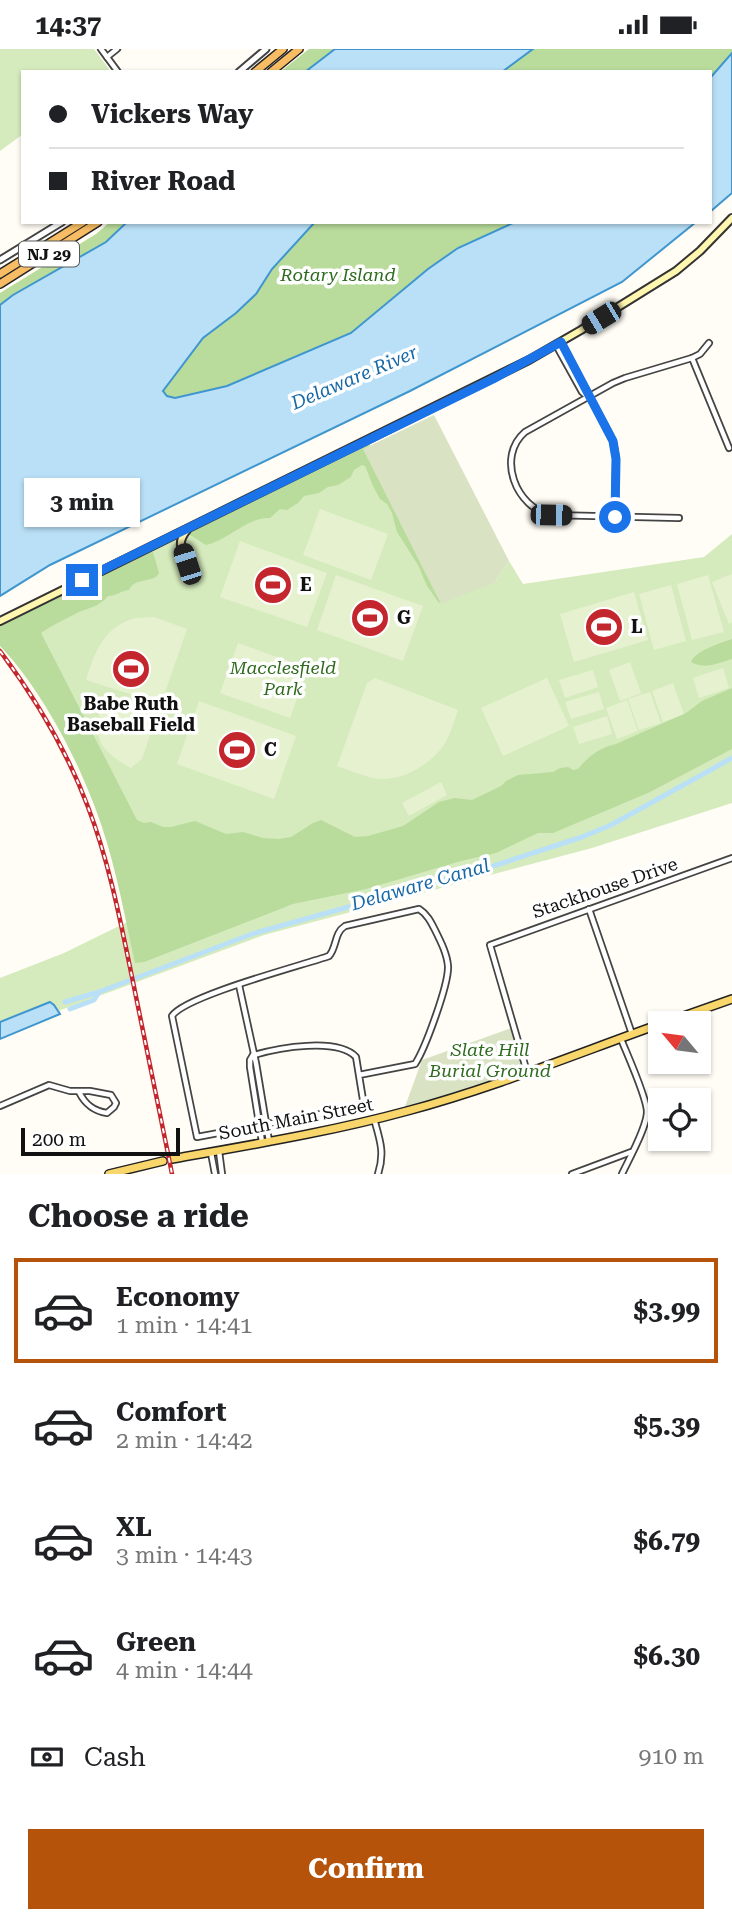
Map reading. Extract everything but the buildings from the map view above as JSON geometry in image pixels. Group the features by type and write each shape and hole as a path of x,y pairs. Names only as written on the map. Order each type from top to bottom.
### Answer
{"highway":[{"path":"258,70 283,49"},
{"path":"273,70 299,49"},
{"name":"NJ 29","path":"0,274 80,224"},
{"name":"NJ 29","path":"0,284 94,224"}],"main road":[{"path":"0,621 493,379 558,344 676,271 732,218"},
{"path":"173,536 187,564 180,542 188,529"},
{"name":"South Main Street","path":"698,1011 732,999"},
{"name":"South Main Street","path":"109,1174 425,1106 648,1028"}],"street":[{"path":"101,49 117,70"},
{"path":"107,57 117,49"},
{"path":"241,70 266,49"},
{"path":"0,260 59,224"},
{"path":"558,344 582,392 589,397 609,433 615,450 615,517"},
{"path":"679,518 551,515 538,511 526,501 511,471 511,454 520,437 625,377 692,358 709,344"},
{"path":"692,358 729,448"},
{"name":"Stackhouse Drive","path":"527,1072 490,945 732,858"},
{"path":"589,909 632,1034"},
{"path":"254,1055 315,1045 351,1052 356,1057 364,1106 197,1137 172,1016 194,1001 329,955 337,934 345,926 409,911 423,911 444,948 448,967 440,1001 423,1047 417,1062 412,1066 359,1075"},
{"path":"239,985 254,1055 266,1141"},
{"path":"620,1038 647,1112 622,1174"},
{"path":"0,1106 49,1086 110,1095 116,1103 110,1112 101,1112 87,1105 79,1091"},
{"path":"374,1119 383,1154 378,1174"},
{"path":"215,1151 215,1174"},
{"path":"215,1151 222,1174"},
{"path":"572,1174 632,1152"}],"green space":[{"path":"0,49 94,49 108,70 21,70 21,135 0,151"},
{"path":"309,49 335,49 308,70 283,70"},
{"path":"533,49 732,49 732,53 712,76 712,70 505,70"},
{"path":"108,224 125,224 106,242 0,305 0,293 96,234"},
{"name":"Rotary Island","path":"313,224 511,224 458,248 428,269 351,333 227,386 175,398 167,396 162,391 203,338 256,294 272,269"},
{"path":"434,415 509,561 495,582 441,604 363,449"},
{"path":"369,443 441,602 439,603 427,586 418,565 397,532 392,513 380,499 365,466 362,465 354,470 351,477 338,485 304,496 287,510 280,509 270,518 254,521 214,543 206,545 190,535 189,531"},
{"name":"Macclesfield Park","path":"363,449 495,582 509,561 523,584 704,557 732,534 732,803 592,848 264,935 61,1010 0,1038 0,978 64,953 166,903 27,614 152,550"},
{"path":"320,509 388,534 371,580 303,555"},
{"name":"E","path":"240,541 327,573 307,627 220,597"},
{"path":"153,552 159,573 156,577 137,582 129,590 108,596 97,605 41,633 137,820 144,823 171,827 195,821 226,834 243,832 279,839 291,837 321,820 355,837 368,836 403,826 439,802 455,798 472,800 518,775 553,772 568,767 578,769 600,750 686,713 702,701 732,688 732,749 648,793 553,833 538,833 496,853 366,889 293,904 144,962 135,963 112,861 94,804 60,731 32,685 0,646 0,624 141,554"},
{"path":"732,574 732,622 729,624 712,582"},
{"name":"G","path":"336,575 423,606 403,661 317,630"},
{"path":"708,575 724,632 692,640 677,584"},
{"path":"671,585 686,641 654,650 639,594"},
{"name":"L","path":"634,592 648,640 574,662 560,614"},
{"name":"Babe Ruth Baseball Field","path":"154,617 187,629 161,704 86,680 96,652 107,635 132,619"},
{"path":"732,639 732,659 706,666 691,662 703,651"},
{"path":"238,643 308,668 290,718 220,693"},
{"path":"630,662 641,693 620,701 609,670"},
{"path":"723,668 729,688 699,698 693,678"},
{"path":"593,670 598,687 565,698 559,680"},
{"path":"375,678 458,710 449,736 438,753 413,771 393,778 373,778 337,766 367,683"},
{"path":"547,678 569,726 503,756 481,708"},
{"path":"673,683 684,714 663,722 652,691"},
{"path":"599,692 604,709 571,719 565,702"},
{"path":"650,692 661,723 639,730 628,699"},
{"path":"109,697 157,714 142,759 131,768 111,755 100,741 99,714 102,701"},
{"path":"627,700 638,731 617,739 606,708"},
{"name":"C","path":"199,701 296,736 274,799 177,764"},
{"path":"607,716 612,734 579,744 573,727"},
{"path":"441,782 447,795 409,816 402,803"},
{"name":"Slate Hill Burial Ground","path":"514,1027 527,1072 403,1112 422,1060"}],"water":[{"path":"335,49 533,49 505,70 308,70"},
{"path":"732,53 732,193 712,210 712,76"},
{"name":"Delaware River","path":"125,224 313,224 272,269 256,294 203,338 163,391 167,396 175,398 227,386 351,333 428,269 458,248 511,224 694,224 622,282 410,391 50,565 0,596 0,305 106,242"},
{"path":"50,1002 60,1014 0,1039 0,1022"}],"waterway":[{"name":"Delaware Canal","path":"65,1002 99,992 252,934 484,869 582,837 611,825 732,758"},
{"name":"Delaware Canal","path":"70,1009 94,1000 99,992"}],"railway":[{"path":"0,651 26,688 60,746 80,786 95,828 118,912 172,1174"}],"place":[{"name":"E","path":"273,585"},
{"name":"G","path":"370,618"},
{"name":"L","path":"604,627"},
{"name":"Babe Ruth Baseball Field","path":"131,669"},
{"name":"C","path":"237,750"}],"route":[{"path":"82,580 493,379 561,342 613,441 616,459 615,517"}]}
